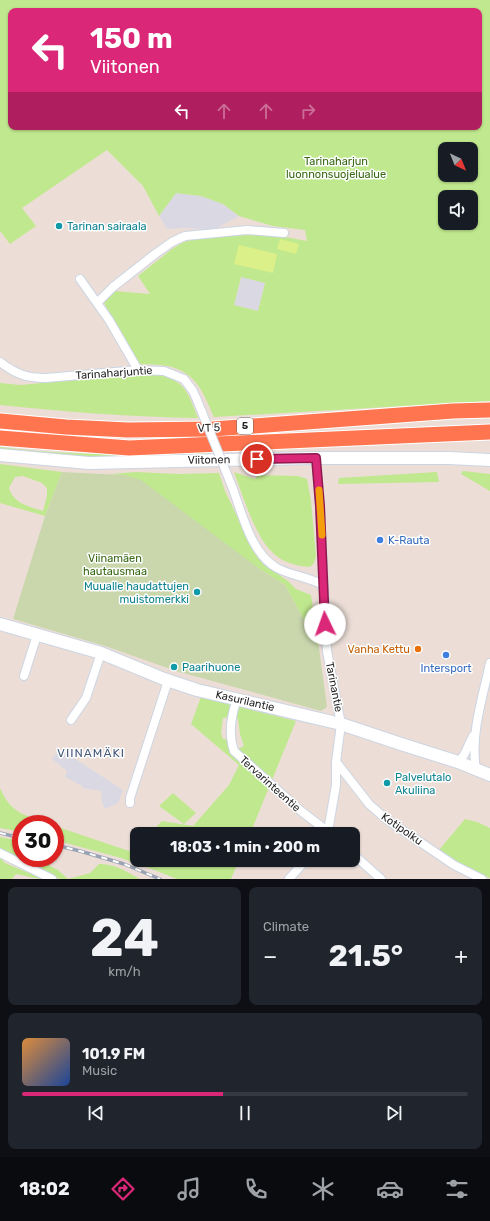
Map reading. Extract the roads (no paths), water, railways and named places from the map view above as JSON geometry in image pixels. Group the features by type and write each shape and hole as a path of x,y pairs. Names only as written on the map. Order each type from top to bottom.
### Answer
{"highway":[{"name":"VT 5","path":"0,421 66,427 128,430 213,429 445,411 490,410"},
{"name":"VT 5","path":"0,438 129,448 490,432"}],"street":[{"path":"97,303 113,286 155,254 172,242 185,236 201,233 247,230 284,233"},
{"path":"80,279 97,303 138,370"},
{"name":"Tarinaharjuntie","path":"0,362 16,373 31,378 138,370 164,371 179,376 188,384 197,400 257,548 263,556 277,568 323,585"},
{"name":"Viitonen","path":"0,455 14,458 89,463 316,458 449,458 490,460"},
{"name":"Tarinantie","path":"316,458 327,652 341,724 336,762 336,785 329,827"},
{"name":"Kasurilantie","path":"0,624 101,653 168,681 197,690 341,724 458,762 490,775"},
{"path":"24,676 37,635"},
{"path":"71,720 86,698 101,653"},
{"path":"476,769 474,754 477,728 490,663"},
{"path":"130,803 130,798 168,681"},
{"name":"Tervarinteentie","path":"237,699 232,712 230,740 234,751 321,827"},
{"path":"458,762 468,747 477,728"},
{"name":"Kotipolku","path":"336,762 369,804 386,819 454,865 482,879"},
{"path":"0,853 52,879"},
{"path":"360,860 382,879"},
{"path":"289,879 300,867"}],"railway":[{"path":"0,833 12,836"},
{"path":"64,847 124,864 160,879"}],"place":[{"name":"Tarinan sairaala","path":"59,226"},
{"name":"K-Rauta","path":"380,540"},
{"name":"Muualle haudattujen muistomerkki","path":"197,592"},
{"name":"Vanha Kettu","path":"418,649"},
{"name":"Intersport","path":"446,655"},
{"name":"Paarihuone","path":"174,667"},
{"name":"Palvelutalo Akuliina","path":"387,783"}],"district":[{"name":"VIINAMÄKI","path":"91,753"}],"park label":[{"name":"Tarinaharjun luonnonsuojelualue","path":"336,167"},
{"name":"Viinamäen hautausmaa","path":"115,564"}]}
